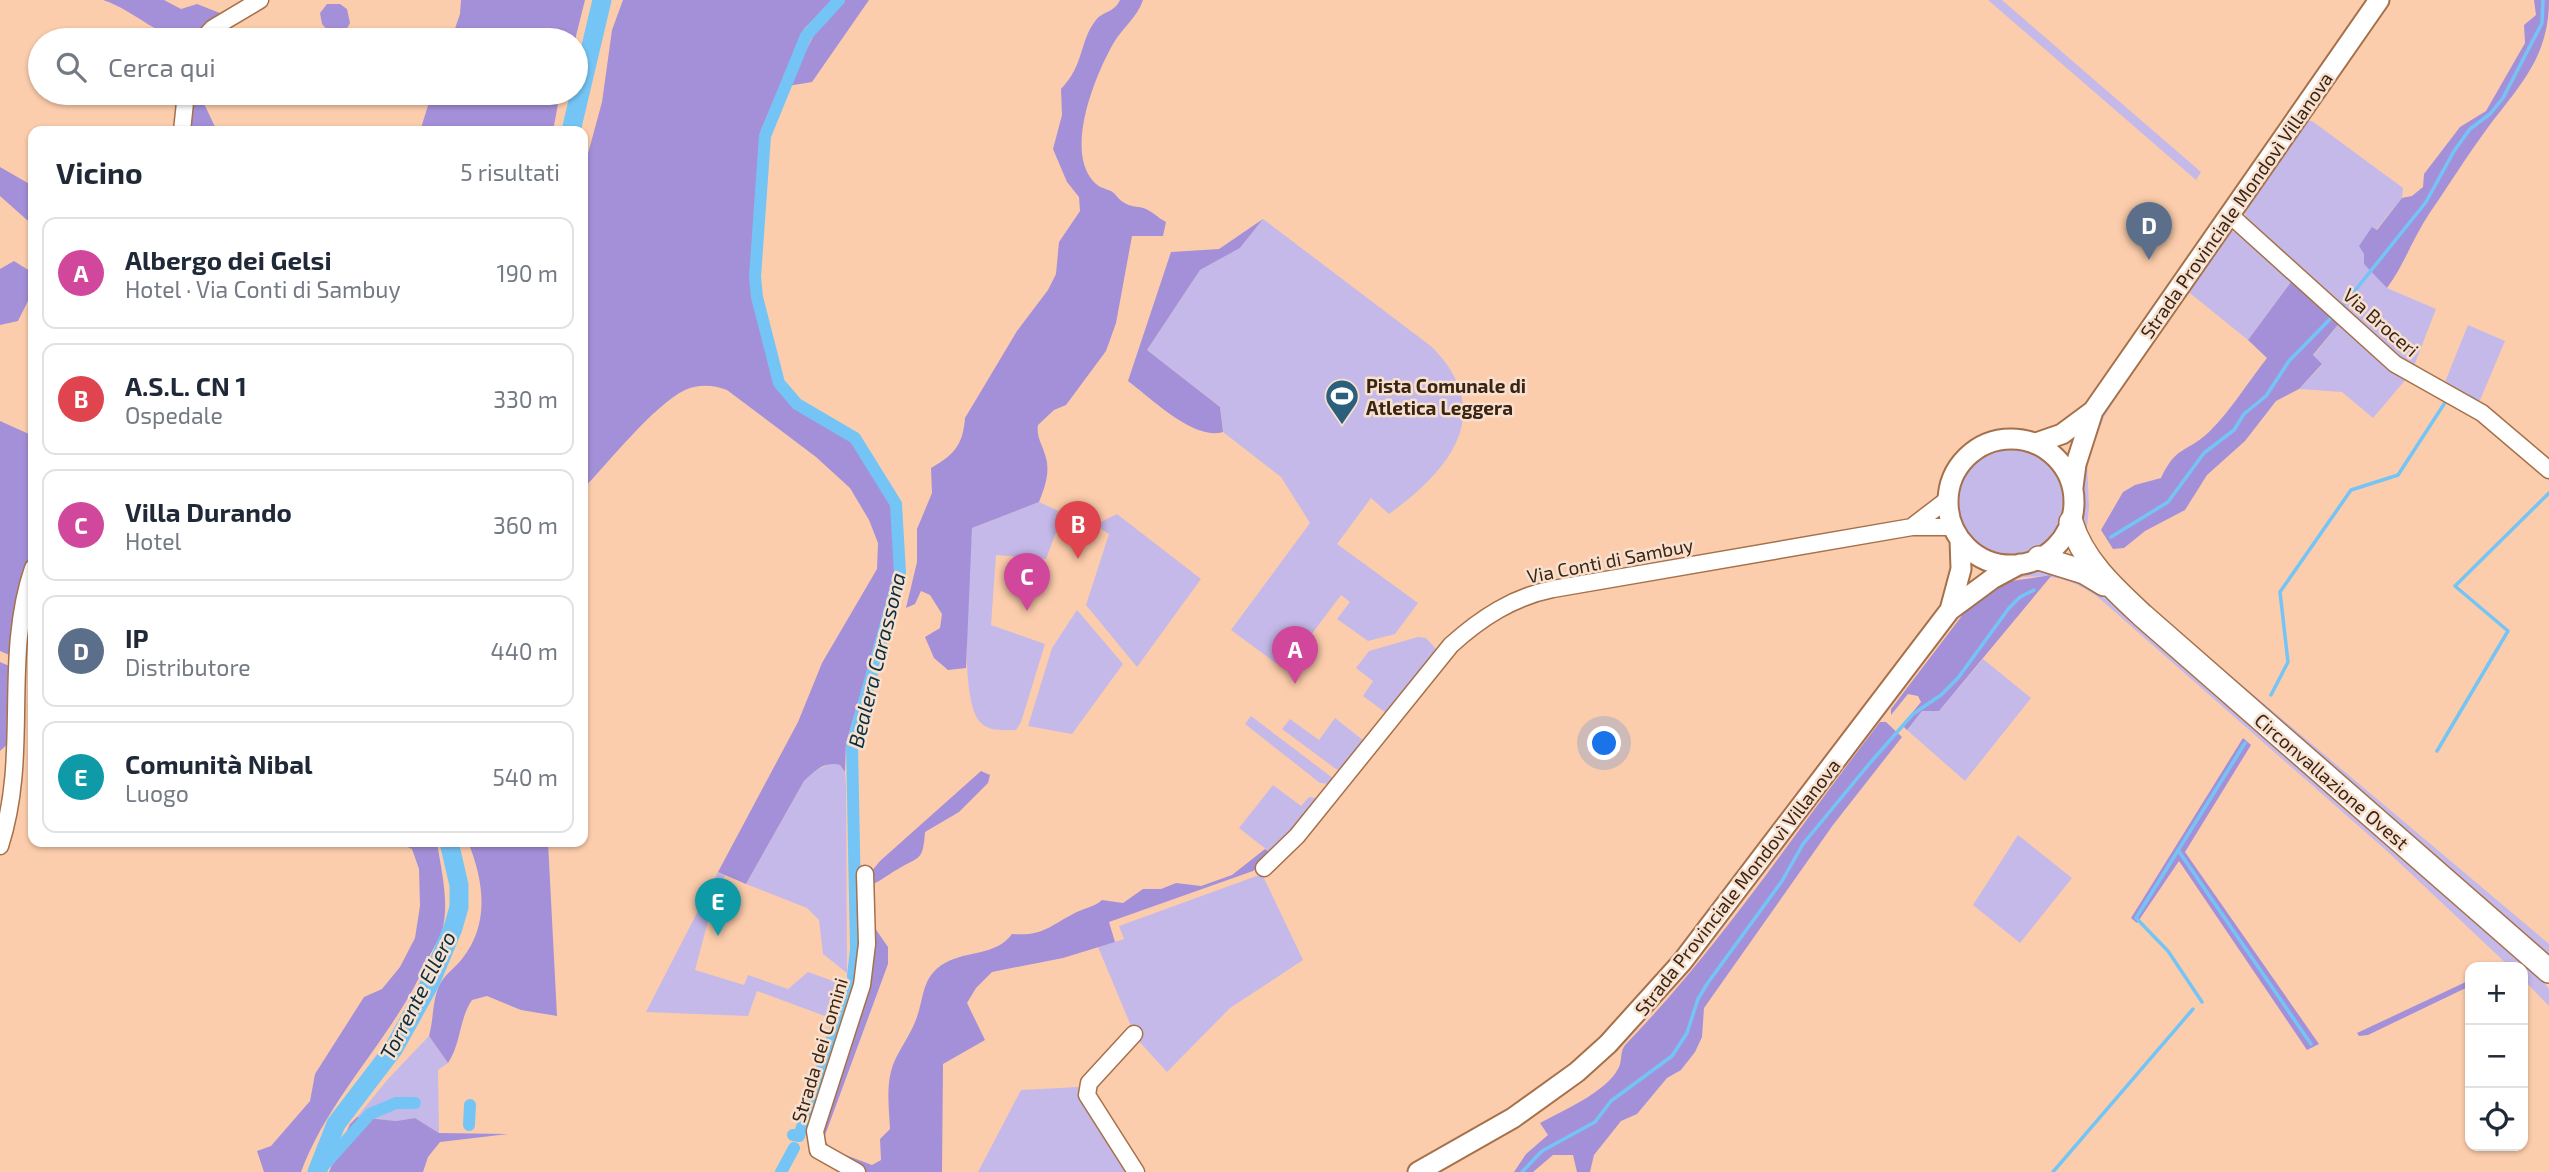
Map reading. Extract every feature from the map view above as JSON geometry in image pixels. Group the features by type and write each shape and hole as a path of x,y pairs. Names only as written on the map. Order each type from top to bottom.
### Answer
{"highway":[{"path":"2071,522 2076,537 2090,559 2115,590"},
{"path":"2029,561 2084,572 2115,590"},
{"name":"Circonvallazione Ovest","path":"2115,590 2549,971"}],"main road":[{"name":"Strada Provinciale Mondovì Villanova","path":"2073,487 2076,464 2093,411 2379,0"},
{"name":"Strada Provinciale Mondovì Villanova","path":"2036,443 2062,435 2093,411"},
{"path":"2000,439 2036,443 2057,458 2073,487 2071,522 2055,547 2029,561 1989,561 1974,553 1957,533 1948,499 1954,474 1968,455 1979,447 2000,439"},
{"name":"Strada Provinciale Mondovì Villanova","path":"1950,610 1961,569 1957,533"},
{"name":"Strada Provinciale Mondovì Villanova","path":"1418,1172 1478,1139 1546,1096 1608,1044 1682,962 1950,610 1992,579 2029,561"}],"street":[{"path":"213,28 260,0"},
{"path":"183,126 185,105"},
{"name":"Via Broceri","path":"2230,215 2395,364 2482,413 2549,470"},
{"name":"Via Conti di Sambuy","path":"1912,527 1931,515 1948,499"},
{"name":"Via Conti di Sambuy","path":"1264,868 1297,836 1451,645 1470,628 1508,604 1553,589 1912,527 1957,533"},
{"path":"0,846 14,783 20,612 28,585"},
{"name":"Strada dei Comini","path":"857,1172 822,1154 816,1146 815,1136 817,1121 843,1051 862,985 867,944 865,874"},
{"path":"1134,1034 1089,1083 1087,1095 1136,1172"}],"shaded area":[{"path":"103,0 164,0 181,9 197,4 225,15 210,28 156,28"},
{"path":"461,0 585,0 578,28 455,28"},
{"path":"623,0 832,0 804,29 761,130 751,284 777,387 790,403 851,440 892,506 896,575 846,743 845,772 840,765 829,764 804,781 746,884 718,872 798,722 822,663 877,569 878,543 869,520 850,488 816,457 727,390 716,387 696,387 673,397 632,435 588,483 588,154 602,102 612,30"},
{"path":"845,0 869,0 812,82 788,86 819,25"},
{"path":"1120,0 1143,0 1113,44 1098,74 1086,112 1082,151 1085,167 1093,181 1113,192 1126,204 1146,209 1166,222 1163,236 1132,236 1116,323 1106,351 1066,405 1054,410 1038,425 1047,469 1039,502 972,528 966,668 948,670 934,658 925,637 940,628 942,614 930,595 921,591 915,604 906,608 917,562 917,529 932,493 931,468 956,448 965,418 1017,331 1048,290 1056,274 1059,242 1080,211 1079,197 1067,182 1053,149 1062,115 1061,89 1074,71 1091,28 1099,17 1115,7"},
{"path":"1988,0 2002,0 2201,172 2196,180"},
{"path":"2534,0 2549,0 2544,37 2531,68 2429,214 2387,288 2364,264 2364,254 2359,246 2372,227 2377,230 2402,198 2412,196 2423,187 2424,174 2460,127 2486,111 2525,43 2524,25 2536,15"},
{"path":"327,4 340,4 347,9 350,23 347,28 325,28 320,13"},
{"path":"191,105 205,105 215,126 189,126"},
{"path":"428,105 558,105 554,126 422,126"},
{"path":"2306,121 2312,121 2403,188 2402,198 2376,230 2373,227 2387,288 2436,309 2412,371 2245,218 2246,208"},
{"path":"0,167 28,183 28,220 27,220 0,196"},
{"name":"Pista Comunale di Atletica Leggera","path":"1263,219 1432,347 1452,372 1461,395 1463,418 1457,440 1446,460 1430,479 1389,514 1371,498 1337,544 1418,603 1395,634 1368,641 1337,619 1350,602 1341,595 1299,651 1291,645 1277,664 1231,630 1310,523 1281,477 1223,432 1220,407 1147,350 1200,270 1240,248"},
{"path":"1263,219 1240,248 1200,270 1147,350 1220,407 1223,432 1199,430 1173,416 1128,381 1171,252 1219,249"},
{"path":"2230,231 2243,233 2294,278 2248,340 2186,290"},
{"path":"14,261 28,270 28,301 18,321 0,325 0,269"},
{"path":"2294,278 2341,321 2313,355 2322,364 2299,389 2276,401 2245,441 2207,475 2185,510 2145,531 2124,548 2113,549 2101,530 2123,492 2135,485 2161,478 2177,454 2202,438 2226,414 2267,358 2248,340"},
{"path":"2178,300 2104,417 2087,461 2089,507 2086,536 2094,553 2122,584 2549,944 2549,961 2134,600 2105,572 2087,548 2081,530 2084,502 2081,470 2088,441 2110,399"},
{"path":"2341,321 2407,378 2373,418 2342,392 2299,389 2322,365 2313,356"},
{"path":"2468,325 2505,341 2478,405 2443,387"},
{"path":"0,421 28,434 28,570 17,605 14,657 0,651"},
{"path":"2011,447 2032,451 2050,462 2061,480 2065,501 2061,522 2050,540 2032,551 2011,555 1990,551 1972,540 1961,522 1957,501 1961,480 1972,462 1990,451"},
{"path":"1039,502 1063,513 1046,559 996,555 991,625 1045,644 1021,722 1016,730 992,729 980,722 973,708 969,686 967,630 972,528"},
{"path":"1117,514 1201,579 1137,667 1086,605 1109,534 1095,525"},
{"path":"2038,570 2054,570 2104,593 2524,962 2505,962 2388,852 2099,598 2069,581 2039,576 2015,578"},
{"path":"2052,575 1939,711 1922,711 1907,730 1902,725 1921,702 1918,696 1908,694 1891,715 1891,709 1967,609 2004,582"},
{"path":"1077,610 1123,664 1072,734 1028,726 1052,648"},
{"path":"1418,637 1426,638 1436,649 1386,713 1363,696 1373,681 1356,668 1369,651"},
{"path":"1983,659 2031,698 1965,781 1907,730 1922,711 1939,711"},
{"path":"0,662 14,668 12,740 0,751"},
{"path":"1251,716 1334,779 1330,784 1320,783 1245,724"},
{"path":"1335,718 1364,741 1340,772 1282,729 1290,719 1319,740"},
{"path":"1880,722 1886,722 1902,737 1833,825 1704,1008 1702,1037 1695,1052 1681,1070 1667,1078 1637,1114 1621,1121 1594,1155 1590,1172 1577,1172 1573,1155 1553,1155 1533,1172 1514,1172 1526,1154 1548,1135 1540,1123 1583,1100 1612,1077 1619,1066 1624,1047 1726,928"},
{"path":"2243,738 2251,745 2185,852 2319,1044 2307,1050 2179,861 2137,923 2131,918"},
{"path":"832,763 840,765 845,772 846,785 847,973 823,954 819,920 807,908 746,884 804,781 814,771"},
{"path":"981,771 990,775 988,783 959,812 925,832 919,856 868,886 871,872 880,861"},
{"path":"1273,785 1301,806 1309,797 1321,799 1275,856 1239,828"},
{"path":"2018,835 2072,878 2020,943 1973,905"},
{"path":"407,847 438,847 445,906 440,936 397,1015 328,1117 301,1172 264,1172 257,1151 271,1146 310,1101 315,1074 364,997 382,989 400,967 415,938 420,906 419,869 412,849"},
{"path":"470,847 548,847 557,1016 521,1010 487,996 472,1000 448,1063 429,1036 440,984 462,959 477,931 482,902"},
{"path":"1265,849 1275,856 1253,871 1109,922 1115,942 1063,958 992,972 976,988 967,1003 985,1040 943,1064 942,1172 864,1172 820,1143 870,921 888,947 888,964 824,1138 830,1149 872,1165 881,1160 880,1139 890,1129 888,1094 892,1068 911,1032 927,982 937,969 954,959 998,946 1012,934 1031,934 1045,930 1102,900 1123,903 1143,889 1161,889 1176,883 1201,886 1232,875"},
{"path":"718,872 725,875 711,910 695,970 744,985 748,975 788,989 808,972 844,985 833,1019 757,991 748,1016 646,1012"},
{"path":"1262,874 1303,960 1230,1008 1167,1072 1136,1038 1098,947 1124,939 1119,926"},
{"path":"2528,965 2549,989 2549,1006 2528,984"},
{"path":"2465,982 2465,988 2368,1035 2359,1036 2357,1033"},
{"path":"429,1036 448,1063 438,1070 439,1133 415,1118 396,1121 357,1117 388,1079"},
{"path":"1078,1087 1131,1172 978,1172 1021,1090"},
{"path":"357,1117 396,1121 415,1118 439,1133 508,1134 440,1142 428,1157 423,1172 329,1172 350,1124"}],"waterway":[{"name":"Torrente Ellero","path":"588,59 602,0"},
{"name":"Bealera Carassona","path":"839,0 806,36 765,136 755,277 757,297 779,383 797,404 855,438 896,504 900,573 852,745 856,949 853,976"},
{"path":"2341,308 2426,202 2454,151 2470,129 2490,114 2503,98 2542,23 2543,0"},
{"name":"Torrente Ellero","path":"572,126 577,105"},
{"path":"2111,537 2168,502 2204,453 2234,430 2244,414 2266,396 2289,361 2333,316"},
{"path":"2471,397 2529,443"},
{"path":"2271,695 2288,662 2280,592 2351,490 2398,475 2446,401"},
{"path":"2437,751 2508,631 2455,586 2549,493"},
{"path":"1522,1172 1542,1151 1595,1122 1611,1101 1672,1056 1687,1033 1698,999 1707,984 1782,881 1803,844 1913,714 1941,695 1958,678 2009,608 2020,597 2034,590"},
{"path":"2202,1002 2168,951 2136,918 2245,743"},
{"name":"Torrente Ellero","path":"317,1172 336,1124 394,1048 430,983 453,928 459,907 459,885 450,847"},
{"path":"2178,850 2311,1044"},
{"path":"793,1135 799,1136 850,986"},
{"path":"2053,1172 2193,1009"},
{"path":"318,1172 370,1114 396,1103 415,1103"},
{"path":"469,1125 470,1105"},
{"name":"Bealera Carassona","path":"781,1172 794,1148"}],"place":[{"name":"IP","path":"2149,260"},
{"name":"Pista Comunale di Atletica Leggera","path":"1342,426"},
{"name":"A.S.L. CN 1","path":"1078,559"},
{"name":"Villa Durando","path":"1027,611"},
{"name":"Albergo dei Gelsi","path":"1295,684"},
{"name":"Comunità Nibal","path":"718,936"}]}
